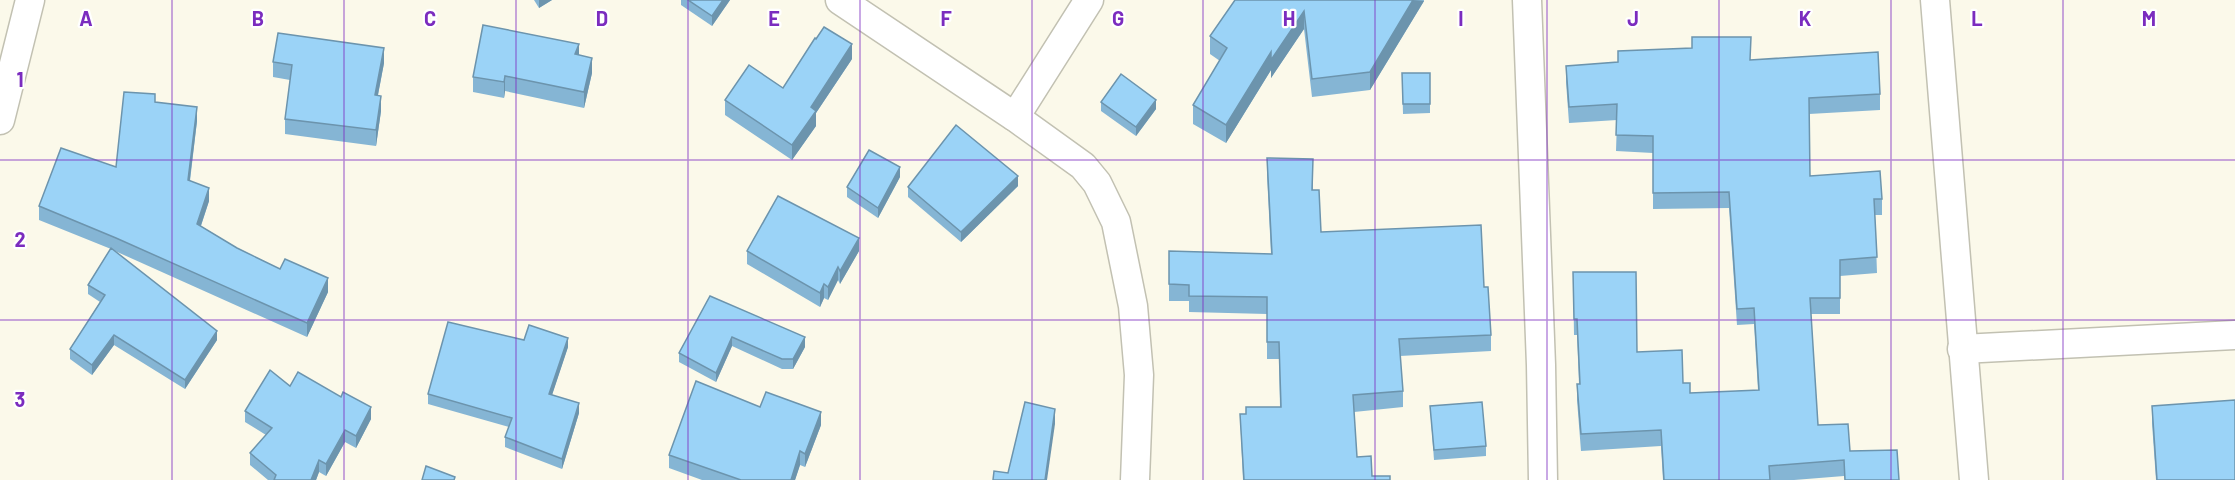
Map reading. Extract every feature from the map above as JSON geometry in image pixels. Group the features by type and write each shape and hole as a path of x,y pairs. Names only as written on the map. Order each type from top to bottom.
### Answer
{"street":[{"path":"0,120 30,0"},
{"path":"840,0 1015,117 1083,166 1096,183 1116,222 1133,306 1139,375 1135,480"},
{"path":"1015,117 1089,0"},
{"path":"1527,0 1541,365 1543,480"},
{"path":"1935,0 1974,480"},
{"path":"1962,350 2235,335"}],"building":[{"path":"688,0 723,0 712,16"},
{"path":"1235,0 1413,0 1370,72 1312,79 1304,11 1271,60 1271,52 1226,125 1193,105 1227,48 1210,36"},
{"path":"483,25 579,44 575,54 592,58 584,92 505,76 504,82 473,77"},
{"path":"824,27 852,44 811,107 816,111 792,145 725,100 749,65 783,88"},
{"path":"278,33 384,48 375,95 381,96 376,130 285,119 292,65 273,62"},
{"path":"1692,37 1751,37 1750,60 1878,52 1880,94 1809,98 1810,176 1880,171 1882,199 1874,199 1877,257 1840,260 1840,298 1810,298 1818,425 1848,424 1850,451 1897,450 1899,480 1845,480 1844,460 1769,466 1770,480 1664,480 1661,430 1581,434 1573,272 1636,272 1637,352 1682,350 1683,383 1690,383 1690,393 1759,390 1754,308 1737,309 1729,192 1653,193 1653,136 1616,135 1617,104 1569,107 1566,66 1618,62 1618,51 1692,48"},
{"path":"1402,73 1430,73 1430,104 1403,104"},
{"path":"1121,74 1156,100 1136,127 1101,102"},
{"path":"124,92 155,94 155,102 197,107 188,180 209,188 197,224 237,248 280,269 285,259 328,278 307,323 39,206 61,148 116,167"},
{"path":"956,125 1018,176 961,232 908,187"},
{"path":"869,150 900,167 878,208 847,187"},
{"path":"1267,158 1313,159 1312,190 1319,190 1321,232 1481,225 1484,287 1488,287 1491,335 1399,339 1403,391 1353,395 1357,457 1371,456 1372,476 1390,476 1390,480 1244,480 1240,414 1246,414 1246,407 1281,407 1279,342 1267,342 1267,297 1189,296 1189,285 1169,284 1169,251 1272,254"},
{"path":"778,196 859,238 840,271 838,267 828,287 824,284 820,293 747,251"},
{"path":"111,248 217,331 185,380 114,335 92,365 70,349 105,295 88,285"},
{"path":"710,296 805,337 793,359 782,359 732,337 716,373 679,353"},
{"path":"448,322 524,340 529,325 568,338 549,394 579,403 562,459 505,437 512,418 428,394"},
{"path":"270,370 290,386 298,372 341,397 343,392 371,407 356,436 345,430 326,464 319,460 311,480 274,480 276,475 250,453 272,428 245,411"},
{"path":"696,381 760,407 766,392 821,412 805,454 800,451 791,480 741,480 669,455"},
{"path":"2235,400 2235,480 2157,480 2152,406"},
{"path":"1025,402 1055,409 1045,480 993,480 994,471 1008,473"},
{"path":"1482,402 1486,446 1434,450 1430,406"},
{"path":"426,466 455,477 454,480 422,480"}]}
